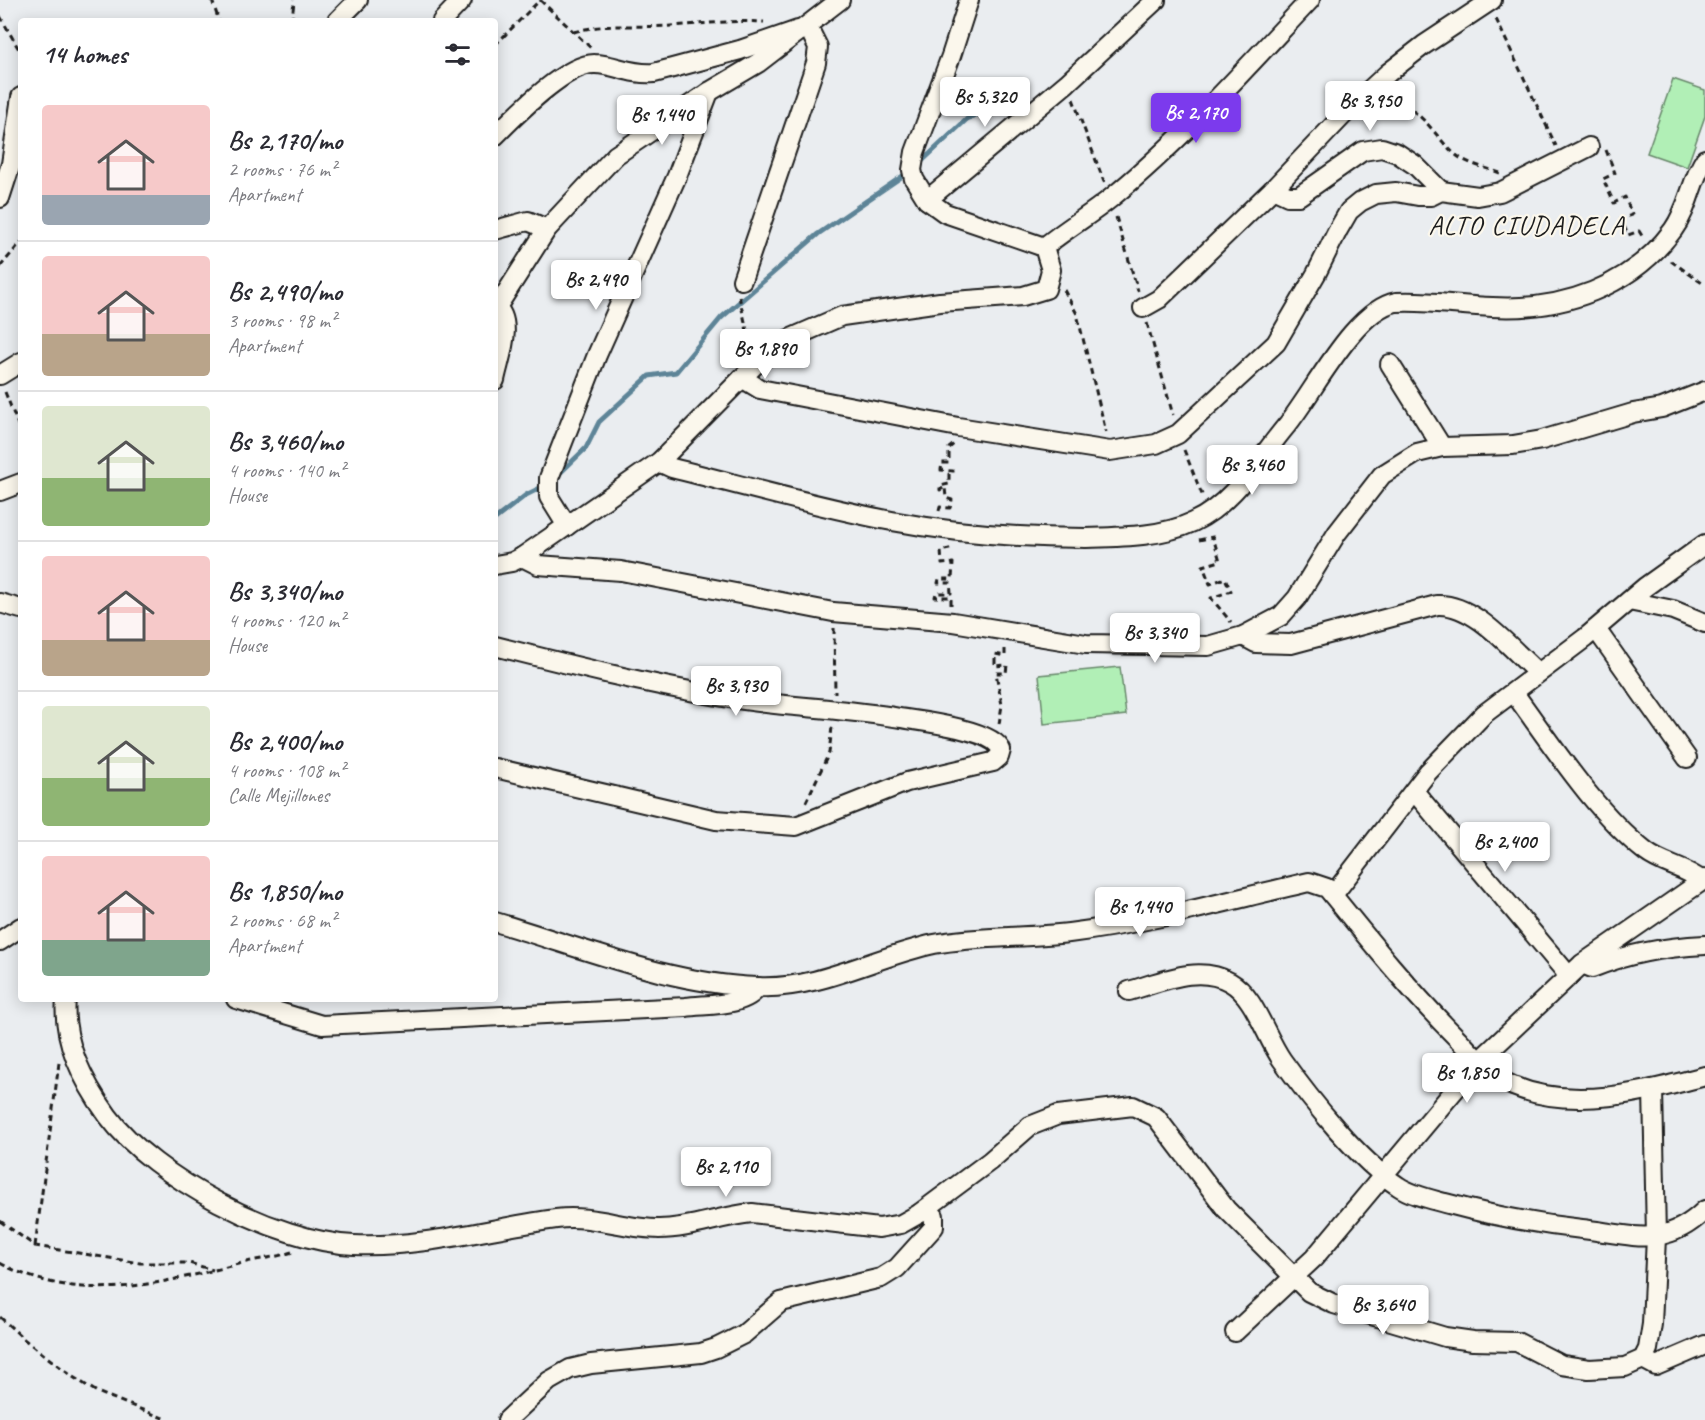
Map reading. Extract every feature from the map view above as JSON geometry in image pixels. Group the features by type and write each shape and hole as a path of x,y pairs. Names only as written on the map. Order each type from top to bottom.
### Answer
{"street":[{"path":"340,18 358,0"},
{"path":"445,18 462,0"},
{"path":"498,304 548,229 616,156 709,92 758,63 840,0"},
{"path":"498,564 512,562 522,557 659,462 742,378 789,339 843,316 940,302 1023,296 1046,288 1051,280 1049,259 1044,247 945,213 927,200 914,179 912,170 915,152 969,0"},
{"path":"927,200 1067,83 1156,0"},
{"path":"1044,247 1073,223 1110,198 1230,85 1310,0"},
{"path":"1143,308 1159,298 1273,189 1351,107 1388,73 1490,1"},
{"path":"498,133 545,89 586,64 597,64 642,74 665,71 798,30 810,31 818,47 816,63 740,289"},
{"path":"567,526 549,497 549,478 597,355 677,176 709,92"},
{"path":"0,198 11,164 18,117"},
{"path":"742,378 760,389 958,427 1110,451 1156,444 1178,434 1276,343 1349,211 1376,194 1396,192 1431,196 1441,191 1478,196 1500,192 1589,147"},
{"path":"1273,189 1288,196 1299,196 1363,151 1382,148 1397,153 1414,165 1441,191"},
{"path":"659,462 672,468 892,521 952,529 1028,537 1127,537 1192,523 1226,499 1303,404 1361,323 1386,303 1416,301 1494,308 1574,298 1608,286 1634,271 1656,252 1676,226 1697,171 1705,159"},
{"path":"498,229 528,221 548,229"},
{"path":"498,310 506,322 498,364"},
{"path":"1390,364 1442,447"},
{"path":"2,381 18,365"},
{"path":"522,557 538,565 621,570 833,612 953,622 1086,644 1208,646 1243,636 1281,616 1297,598 1337,533 1382,476 1417,453 1442,447 1513,445 1542,440 1633,413 1662,408 1705,391"},
{"path":"0,491 18,484"},
{"path":"1333,895 1428,772 1484,714 1705,544"},
{"path":"1629,601 1673,610 1705,623"},
{"path":"0,603 18,608"},
{"path":"1243,636 1256,643 1291,644 1437,605 1449,604 1478,618 1537,672"},
{"path":"1596,629 1687,758"},
{"path":"498,646 572,666 723,697 792,707 872,713 937,724 993,740 1001,750 999,757 993,762 907,782 796,826 716,820 498,769"},
{"path":"1234,1332 1345,1224 1479,1061 1575,970 1703,880 1647,853 1630,838 1602,810 1514,693"},
{"path":"1414,791 1575,970"},
{"path":"498,923 648,969 705,982 778,987 801,983 935,944 1070,933 1253,897 1309,882 1317,883 1333,895 1400,978 1479,1061 1503,1081 1539,1093 1598,1097 1653,1089 1705,1076"},
{"path":"0,941 18,929"},
{"path":"1575,970 1592,968 1650,949 1705,945"},
{"path":"1129,992 1189,974 1220,978 1237,987 1250,1001 1269,1042 1297,1082 1323,1113 1384,1175 1399,1187 1427,1198 1502,1218 1656,1237 1683,1229 1705,1210"},
{"path":"246,1002 322,1025 686,1007 744,999 753,994 758,987"},
{"path":"66,1002 67,1031 80,1067 104,1110 134,1147 162,1168 215,1200 264,1222 318,1240 354,1245 409,1242 572,1218 608,1221 641,1228 670,1229 752,1213 879,1228 901,1224 920,1213 990,1161 1030,1126 1058,1115 1133,1106 1155,1118 1226,1209 1309,1292 1334,1304 1445,1337 1473,1341 1516,1342 1562,1365 1588,1369 1625,1367 1643,1359 1648,1349 1652,1324 1656,1237 1653,1089"},
{"path":"507,1420 549,1381 570,1369 591,1364 689,1354 716,1348 744,1334 781,1302 881,1278 904,1261 934,1227 934,1216 928,1212 920,1213"},
{"path":"1643,1359 1656,1366 1705,1345"}],"path":[{"path":"212,0 218,18"},
{"path":"292,18 294,0"},
{"path":"498,42 540,0 612,69"},
{"path":"1490,1 1563,161"},
{"path":"0,16 18,48"},
{"path":"574,32 595,26 670,26 729,20 765,22"},
{"path":"1067,83 1110,198 1178,434 1209,513"},
{"path":"1379,102 1396,101 1432,126 1457,156 1521,181"},
{"path":"1589,147 1594,151 1605,148 1615,173 1603,179 1614,203 1625,197 1632,215 1621,219 1628,235 1639,231 1656,252 1705,285"},
{"path":"0,267 18,246"},
{"path":"1051,280 1068,292 1077,314 1110,451"},
{"path":"740,289 746,329"},
{"path":"2,381 17,423"},
{"path":"1192,523 1194,540 1213,537 1220,561 1203,566 1210,584 1225,578 1231,591 1211,598 1243,636"},
{"path":"993,740 1001,719 1002,705 996,673 1006,673 1007,665 995,666 995,654 1005,656 1004,646 995,648 996,630"},
{"path":"35,1246 59,1059"},
{"path":"0,1221 35,1246 140,1263 189,1263 214,1270"},
{"path":"0,1263 43,1280 91,1288 141,1286 276,1257 318,1240"},
{"path":"0,1317 25,1340 97,1392 168,1420"}],"green space":[{"path":"1673,79 1705,90 1705,116 1687,167 1647,153"},
{"path":"1120,667 1126,715 1044,724 1039,675"}],"waterway":[{"path":"919,164 967,119 1002,101"},
{"path":"558,475 586,448 599,422 649,376 676,372 721,318 818,234 910,171"},
{"path":"498,517 526,495 546,485"}],"district":[{"name":"ALTO CIUDADELA","path":"1527,225"}]}
